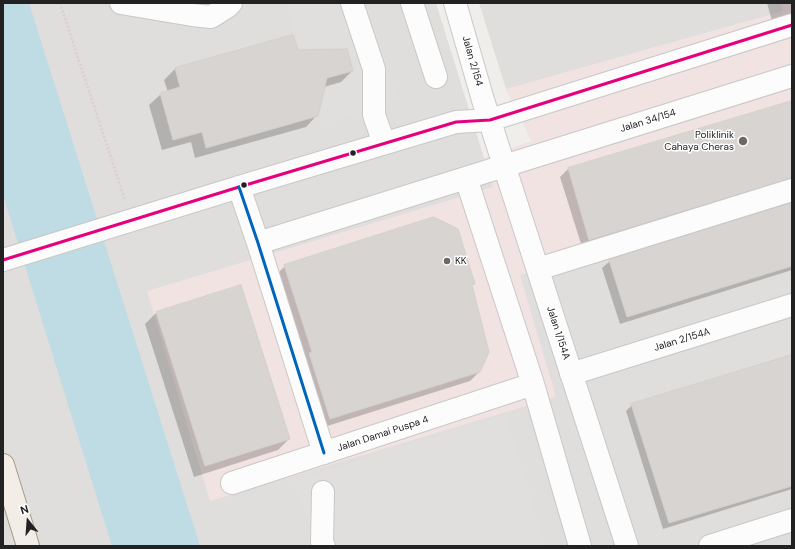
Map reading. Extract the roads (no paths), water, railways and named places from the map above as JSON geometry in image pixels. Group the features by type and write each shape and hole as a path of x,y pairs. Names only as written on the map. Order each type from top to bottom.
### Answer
{"main road":[{"path":"3,465 28,546"}],"street":[{"path":"121,3 211,17 231,3"},
{"path":"352,3 374,70 374,115 384,143"},
{"path":"412,3 436,77"},
{"name":"Jalan 2/154","path":"455,3 490,120"},
{"path":"3,260 456,122 490,120 792,25"},
{"name":"Jalan 34/154","path":"258,243 792,76"},
{"name":"Jalan 1/154A","path":"490,120 627,546"},
{"path":"466,178 533,384 580,546"},
{"path":"239,187 324,453"},
{"path":"538,269 792,190"},
{"name":"Jalan 2/154A","path":"571,374 792,305"},
{"name":"Jalan Damai Puspa 4","path":"232,483 533,384"},
{"path":"323,492 322,543 324,546"},
{"path":"710,546 792,520"}],"water":[{"path":"3,3 29,3 200,546 112,546 3,195"}],"place":[{"name":"Poliklinik Cahaya Cheras","path":"743,141"},
{"name":"KK","path":"447,261"}]}
